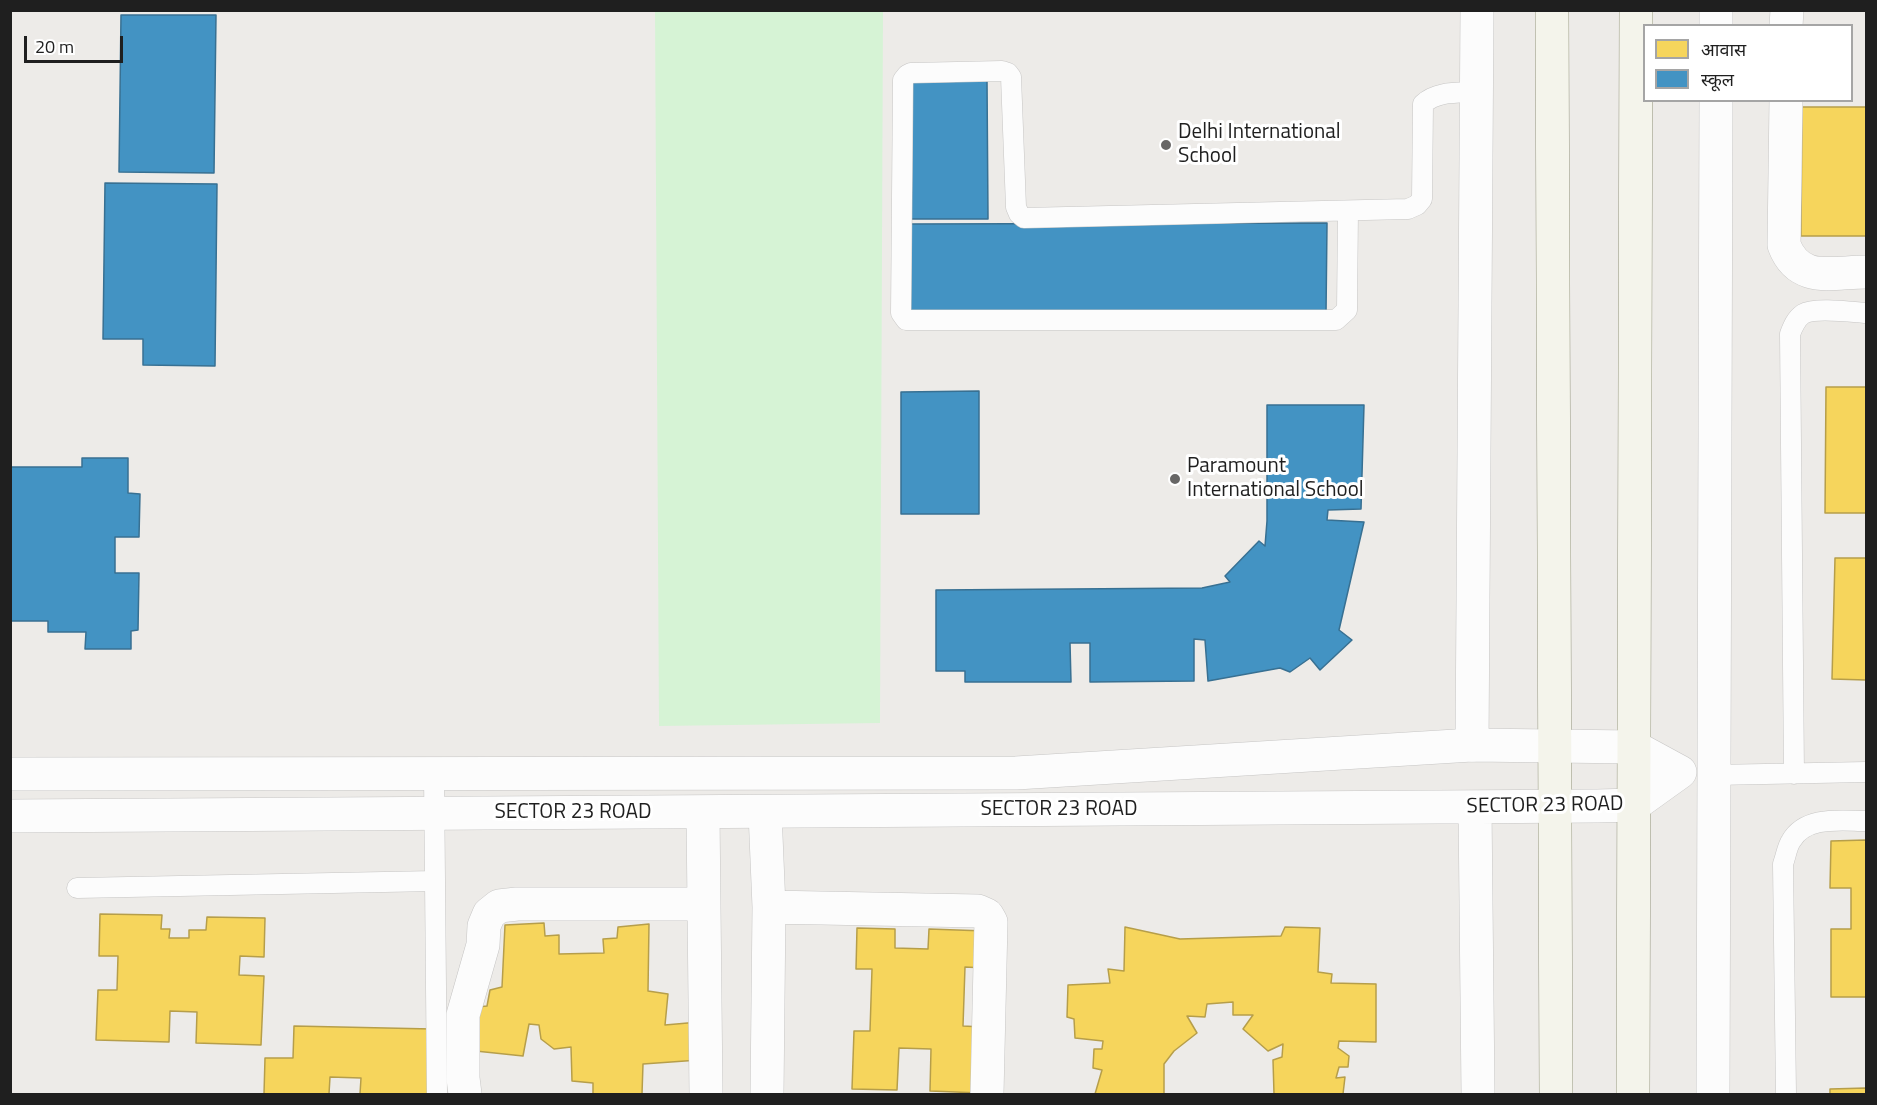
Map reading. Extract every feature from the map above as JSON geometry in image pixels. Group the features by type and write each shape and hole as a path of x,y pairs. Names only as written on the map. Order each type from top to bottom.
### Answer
{"main road":[{"path":"1552,10 1556,1095"},
{"path":"1633,1095 1635,10"}],"street":[{"path":"1472,745 1477,10"},
{"path":"1713,1095 1716,102"},
{"path":"1786,102 1784,245 1789,257 1798,267 1809,273 1866,272"},
{"name":"SECTOR 23 ROAD","path":"10,774 1016,773 1472,745 1634,747 1680,772 1634,805 10,816"},
{"path":"1680,772 1714,775"},
{"path":"1475,807 1478,1095"},
{"path":"765,812 769,907 766,1095"},
{"path":"703,813 706,1095"},
{"path":"465,1095 463,1016 483,945 484,926 489,914 500,906 517,904 704,904"},
{"path":"769,907 978,911 987,915 992,922 987,1095"}],"lane":[{"path":"1348,211 1347,310 1336,320 906,320 901,313 903,80 911,73 1002,71 1008,73 1011,77 1016,207 1024,218 1408,208 1417,205 1422,199 1423,104 1430,97 1439,94 1476,92"},
{"path":"1794,774 1790,334 1795,321 1805,313 1825,311 1866,313"},
{"path":"1714,775 1866,772"},
{"path":"434,774 437,1095"},
{"path":"1786,1095 1784,864 1791,840 1804,827 1821,821 1866,821"},
{"path":"77,888 435,881"}],"green space":[{"path":"655,11 883,11 880,723 659,726"}],"building: आवास":[{"path":"1802,107 1866,107 1866,236 1801,236"},
{"path":"1826,387 1866,387 1866,513 1825,513"},
{"path":"1835,558 1866,558 1866,680 1832,679"},
{"path":"1866,840 1866,997 1831,997 1831,929 1851,929 1851,888 1830,888 1831,841"},
{"path":"100,914 162,915 161,929 170,929 169,938 189,938 189,930 206,930 207,917 265,918 264,957 240,956 239,975 264,976 261,1045 196,1043 197,1012 170,1011 169,1042 96,1040 98,990 117,990 118,956 99,956"},
{"path":"544,923 545,936 559,935 559,954 604,953 603,939 617,938 618,927 649,924 648,991 668,994 665,1025 699,1022 699,1060 643,1064 642,1094 593,1094 593,1083 572,1081 571,1047 554,1049 541,1039 539,1025 529,1024 523,1056 466,1050 478,1007 487,1006 490,990 502,987 505,925"},
{"path":"1125,927 1180,939 1281,936 1285,927 1320,928 1318,972 1332,974 1331,983 1376,984 1376,1042 1339,1041 1338,1048 1349,1056 1348,1067 1339,1067 1336,1078 1345,1077 1343,1094 1274,1094 1273,1060 1282,1057 1283,1044 1268,1051 1243,1029 1253,1015 1233,1015 1233,1002 1207,1004 1205,1017 1187,1016 1197,1033 1174,1051 1164,1064 1164,1094 1095,1094 1102,1070 1093,1068 1094,1049 1102,1049 1103,1041 1075,1038 1074,1019 1067,1017 1068,985 1110,983 1108,969 1124,971"},
{"path":"857,928 895,929 895,948 928,949 929,929 985,931 984,968 965,967 963,1026 982,1027 980,1093 930,1091 931,1049 899,1048 897,1090 852,1089 854,1031 870,1031 872,969 856,969"},
{"path":"294,1026 432,1029 430,1094 360,1094 361,1078 330,1077 329,1094 264,1094 265,1058 293,1058"},
{"path":"1866,1088 1866,1094 1830,1094 1830,1089"}],"building: स्कूल":[{"path":"121,15 216,15 214,173 119,172"},
{"path":"909,80 987,80 988,219 910,219"},
{"path":"105,183 217,184 215,366 143,365 143,339 103,339"},
{"path":"1327,223 1326,314 907,315 907,224"},
{"path":"979,391 979,514 901,514 901,392"},
{"path":"1267,405 1364,405 1361,509 1328,510 1327,520 1364,522 1339,630 1352,640 1320,670 1310,658 1290,672 1280,668 1208,681 1205,640 1194,639 1194,681 1090,682 1090,643 1070,643 1071,682 965,682 965,671 936,671 936,590 1202,588 1230,582 1225,576 1259,541 1265,546"},
{"path":"82,458 128,458 128,493 140,494 139,537 115,537 115,573 139,573 138,630 131,631 131,649 85,649 86,632 48,632 48,621 10,621 10,467 82,467"}],"place":[{"name":"Delhi International School","path":"1166,145"},
{"name":"Paramount International School","path":"1175,479"}]}
